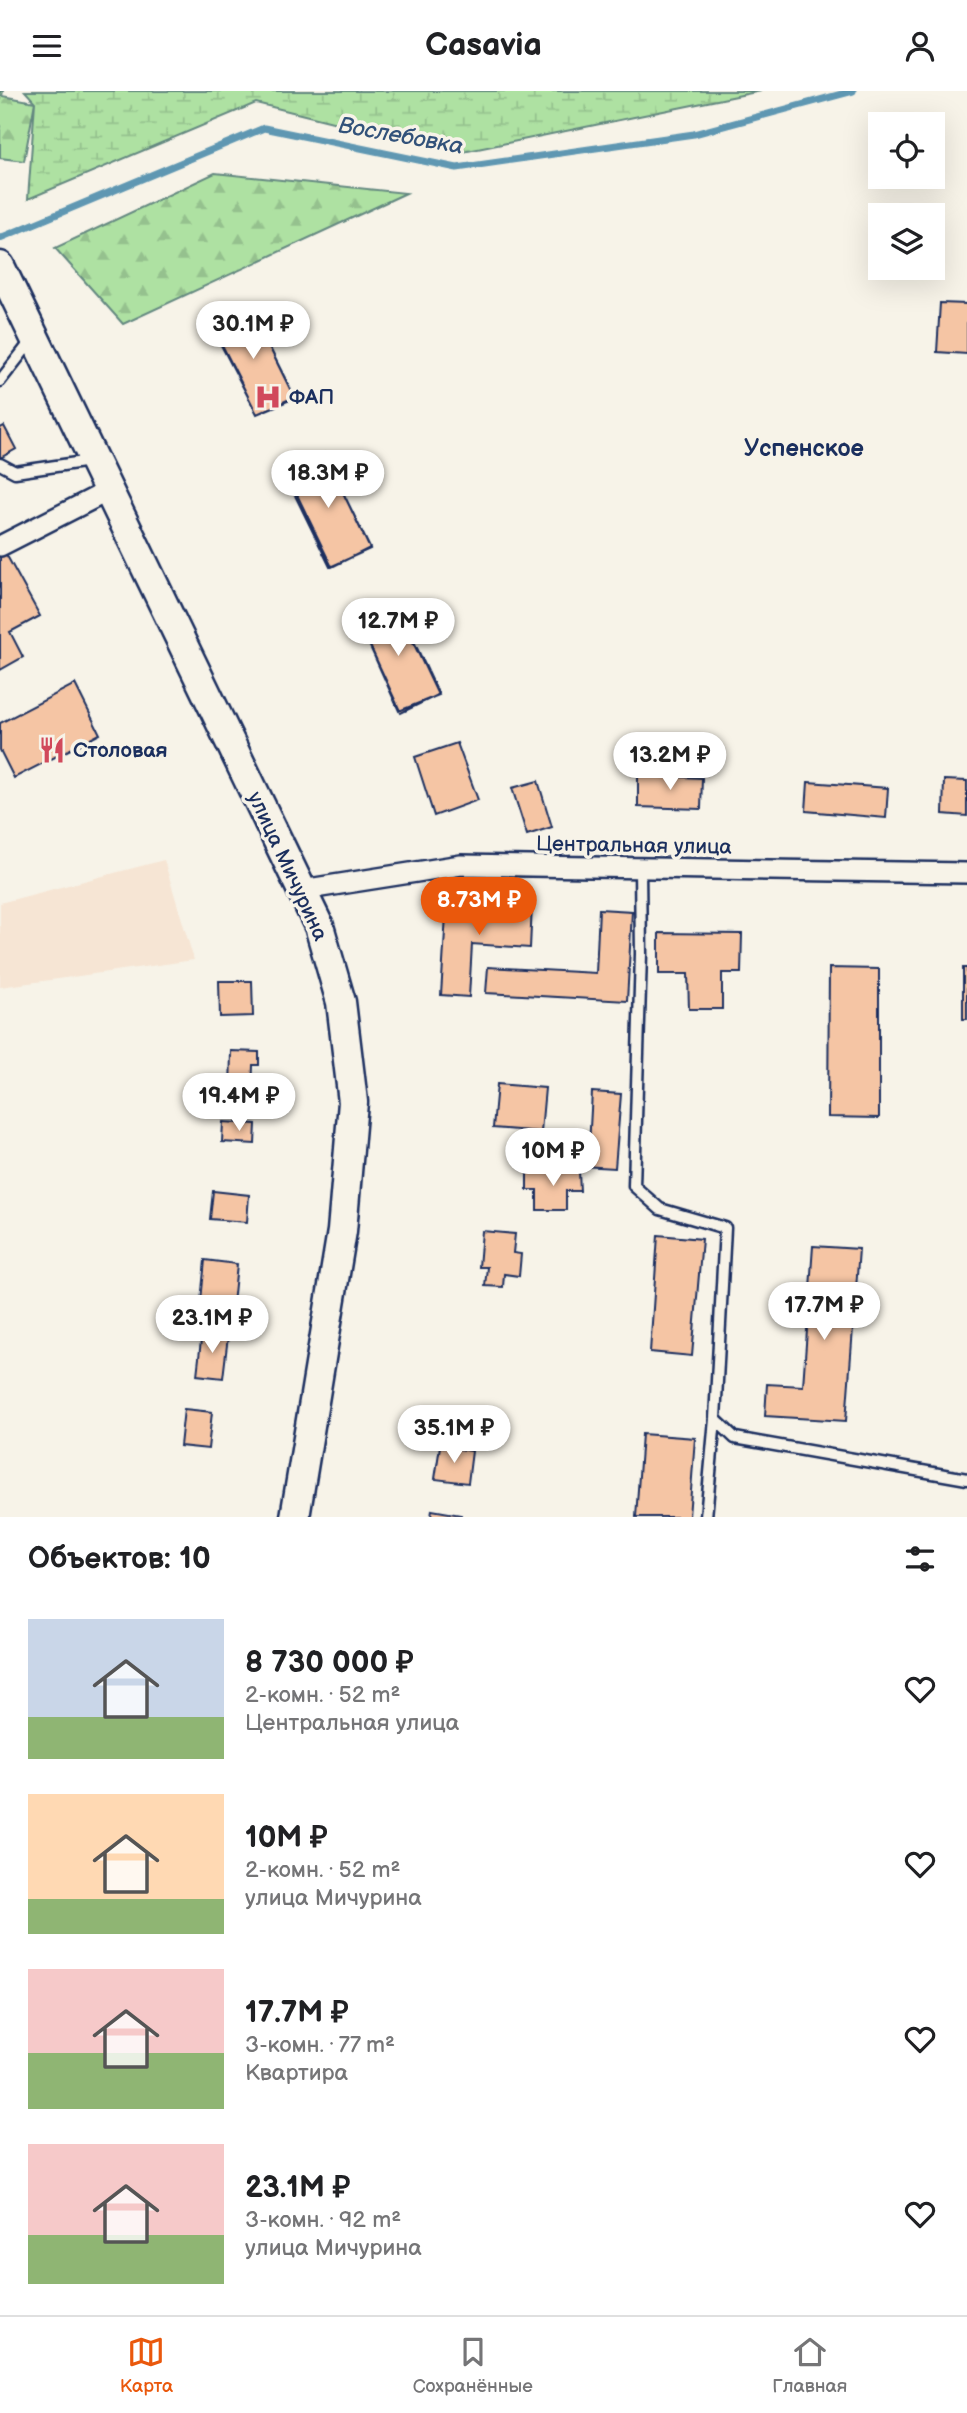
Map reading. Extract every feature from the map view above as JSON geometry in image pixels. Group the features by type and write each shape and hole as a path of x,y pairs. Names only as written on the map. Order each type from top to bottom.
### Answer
{"main road":[{"name":"улица Мичурина","path":"0,266 319,926 341,1002 353,1102 342,1231 295,1517"}],"street":[{"path":"0,546 108,491"},
{"name":"Центральная улица","path":"302,890 461,865 967,873"}],"lane":[{"path":"0,381 34,337"},
{"path":"0,464 15,472 94,460"},
{"path":"640,868 641,954 634,1186 660,1209 725,1228 715,1419 706,1517"},
{"path":"715,1419 734,1438 967,1479"}],"shaded area":[{"path":"164,860 194,960 0,987 0,903"}],"green space":[{"path":"0,91 3,91 2,96 35,102 24,161 0,158"},
{"path":"25,91 761,91 458,153 256,103 28,199 35,102"},
{"path":"215,173 406,193 123,324 55,248"}],"building":[{"path":"940,303 967,304 967,354 937,352"},
{"path":"250,308 294,397 257,414 211,326"},
{"path":"251,310 295,398 257,414 213,327"},
{"path":"4,426 16,449 0,458 0,428"},
{"path":"324,453 370,548 332,567 285,470"},
{"path":"325,455 370,549 330,567 284,473"},
{"path":"6,554 40,616 10,632 23,657 0,670 0,557"},
{"path":"395,604 438,695 401,713 359,622"},
{"path":"397,605 439,695 399,711 358,620"},
{"path":"75,684 100,734 14,778 0,750 0,723"},
{"path":"457,743 478,800 434,816 415,757"},
{"path":"638,775 702,778 701,809 638,807"},
{"path":"944,780 967,781 967,816 943,814"},
{"path":"538,781 552,827 527,835 512,788"},
{"path":"808,782 888,788 886,818 806,811"},
{"path":"447,899 532,905 530,948 472,944 469,997 441,995"},
{"path":"599,909 632,911 627,1001 486,993 488,967 596,973"},
{"path":"659,933 742,934 741,973 722,973 722,1009 689,1009 688,974 659,974"},
{"path":"829,968 879,969 879,1118 828,1117"},
{"path":"963,968 967,968 967,1019 963,1019"},
{"path":"219,981 252,981 253,1016 220,1017"},
{"path":"231,1051 259,1052 259,1065 253,1065 252,1093 230,1092"},
{"path":"497,1084 545,1088 541,1132 493,1128"},
{"path":"592,1092 621,1094 615,1168 565,1165 566,1144 589,1146"},
{"path":"223,1122 256,1124 255,1144 222,1142"},
{"path":"527,1171 579,1171 580,1191 566,1191 566,1210 537,1210 537,1190 527,1190"},
{"path":"213,1191 249,1195 247,1222 210,1219"},
{"path":"482,1231 515,1234 513,1253 521,1254 519,1276 504,1274 503,1287 485,1286 487,1267 479,1267"},
{"path":"658,1235 702,1239 692,1356 650,1352"},
{"path":"813,1246 859,1249 846,1421 765,1416 767,1384 803,1386"},
{"path":"205,1260 237,1264 233,1304 201,1301"},
{"path":"202,1332 228,1336 223,1378 197,1375"},
{"path":"184,1409 212,1412 208,1449 180,1446"},
{"path":"642,1434 695,1438 689,1517 636,1517"},
{"path":"440,1446 472,1451 468,1483 435,1479"},
{"path":"432,1510 461,1515 461,1517 431,1517"}],"waterway":[{"name":"Вослебовка","path":"0,238 264,128 457,168 694,134 853,91"}],"place":[{"name":"ФАП","path":"268,397"},
{"name":"Столовая","path":"52,750"}],"district":[{"name":"Успенское","path":"804,448"}]}
